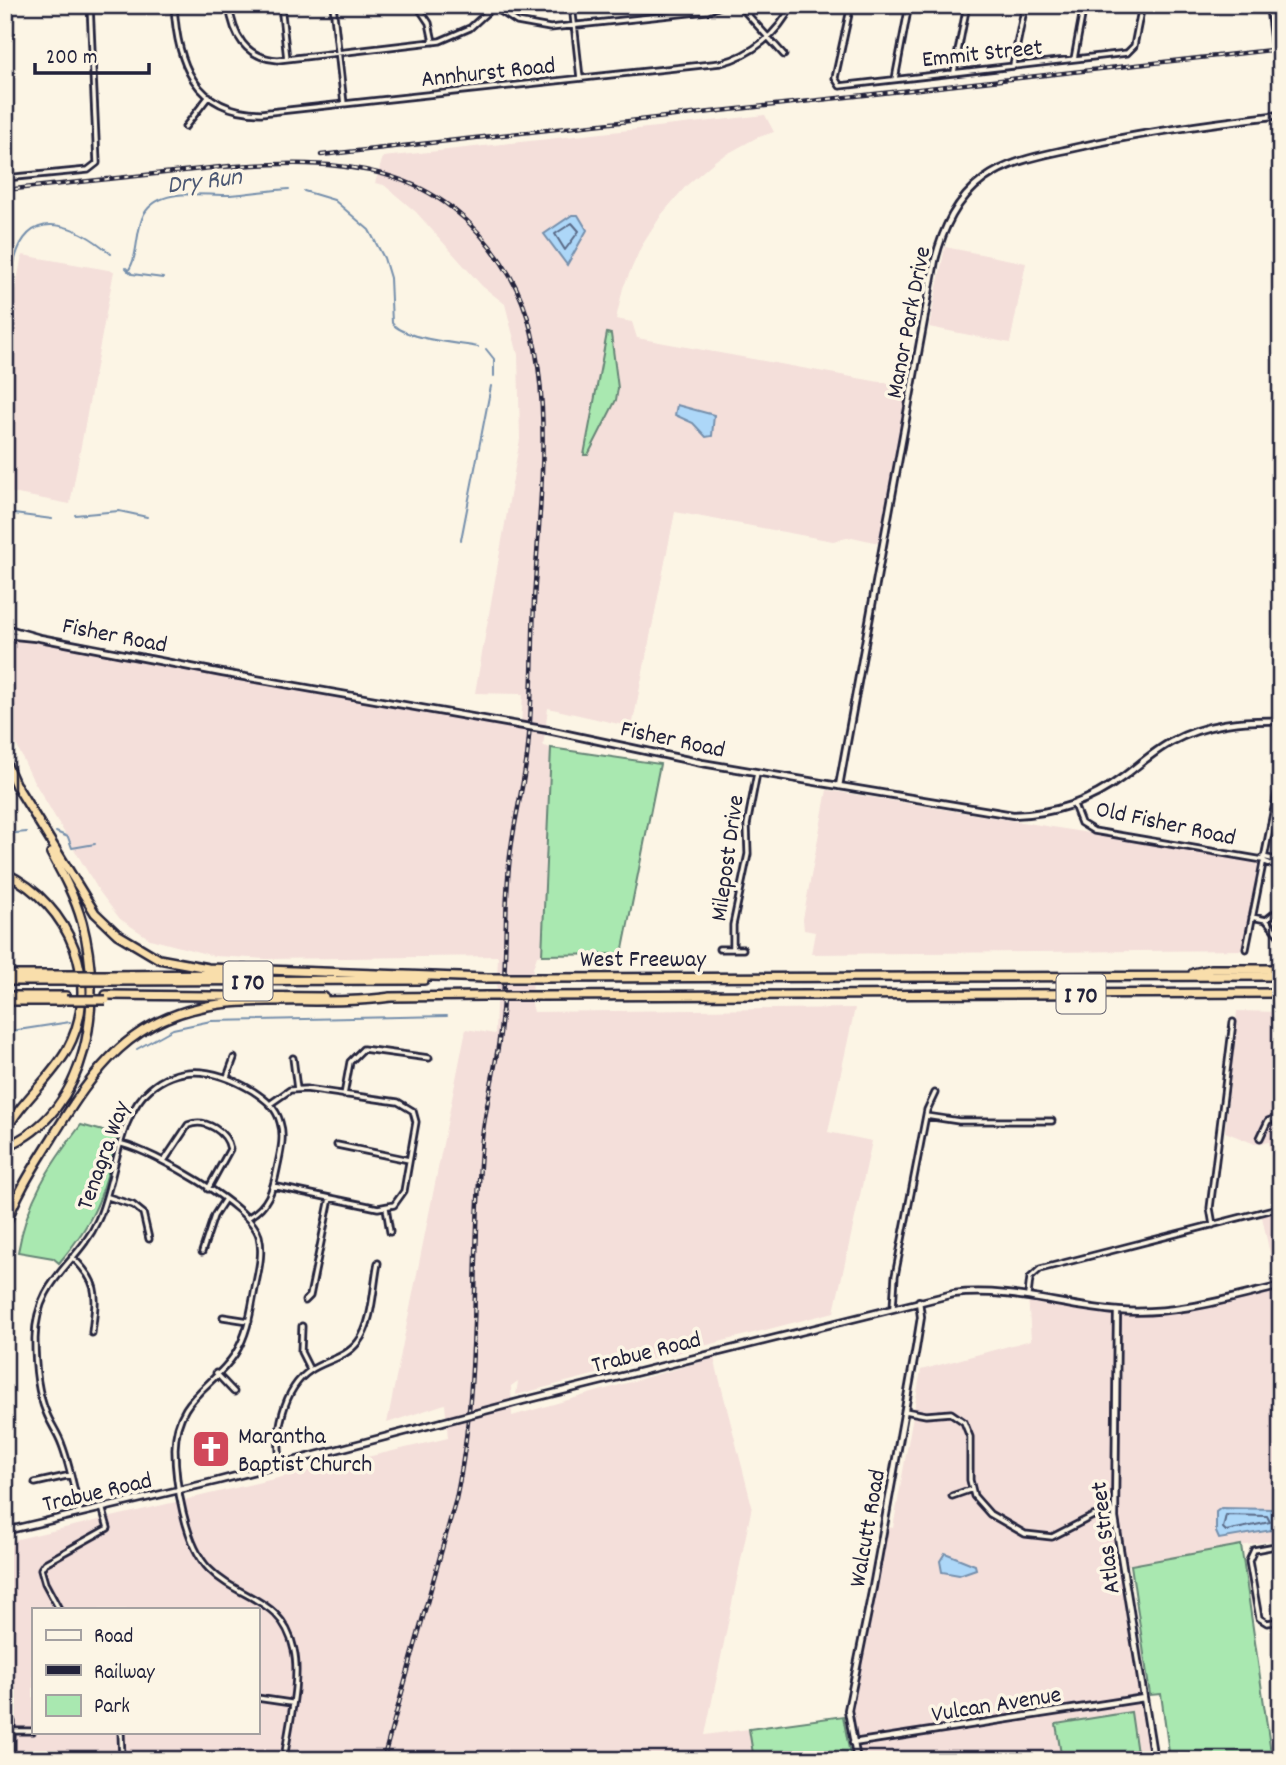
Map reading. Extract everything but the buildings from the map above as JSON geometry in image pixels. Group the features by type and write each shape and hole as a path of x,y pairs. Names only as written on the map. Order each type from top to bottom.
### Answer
{"highway":[{"path":"5,761 75,903 86,941 91,989 86,1040 67,1094 47,1119 5,1147"},
{"path":"16,785 88,904 103,922 131,944 159,959 190,967 487,978"},
{"path":"5,873 36,892 67,928 79,961 82,994 76,1027 66,1050 5,1132"},
{"path":"1178,976 1211,970 1281,969"},
{"path":"106,978 320,973"},
{"path":"5,975 66,978"},
{"name":"West Freeway","path":"5,981 66,978 1281,976"},
{"name":"West Freeway","path":"5,999 149,996 811,996 850,999 1281,995"},
{"path":"5,1227 22,1185 79,1093 108,1058 147,1027 179,1012 221,1004 364,1001 391,997"}],"main road":[{"path":"1269,5 1281,100"},
{"name":"Manor Park Drive","path":"839,786 935,260 944,229 959,204 998,170 1036,157 1160,129 1281,116"},
{"name":"Fisher Road","path":"5,628 40,638"},
{"name":"Fisher Road","path":"5,635 40,638 548,730 757,773 1004,814 1044,813 1074,805 1108,788 1164,747 1190,733 1230,722 1281,721"},
{"name":"Trabue Road","path":"7,1530 180,1490 919,1301 976,1292 1028,1295 1117,1311 1176,1311 1279,1287"},
{"name":"Walcutt Road","path":"857,1760 848,1710 905,1411 921,1317 919,1301"},
{"name":"Atlas Street","path":"1117,1311 1115,1512 1154,1760"},
{"name":"Vulcan Avenue","path":"853,1743 1144,1698"}],"street":[{"path":"5,178 85,170 97,163 90,5"},
{"path":"174,5 180,57 192,78 209,96 185,127"},
{"path":"229,5 234,31 247,49 263,58 288,59 433,43 462,33 492,6 524,24 542,28 707,11 723,5"},
{"path":"281,5 288,59"},
{"path":"333,5 344,105"},
{"path":"417,5 429,23 433,43"},
{"path":"572,5 580,78"},
{"path":"739,5 784,55"},
{"name":"Annhurst Road","path":"209,96 226,106 254,113 721,63 745,54 768,37 792,5"},
{"name":"Emmit Street","path":"851,5 836,84 843,86 1121,55 1131,50 1142,5"},
{"path":"895,79 909,5"},
{"path":"954,73 967,5"},
{"path":"1013,66 1025,5"},
{"path":"1074,60 1084,5"},
{"name":"Milepost Drive","path":"733,949 733,925 748,854 747,825 757,773"},
{"path":"1246,949 1281,773"},
{"name":"Old Fisher Road","path":"1074,805 1081,822 1094,831 1263,859"},
{"path":"1263,859 1281,861"},
{"path":"1263,859 1281,868"},
{"path":"1266,920 1281,908"},
{"path":"1252,917 1266,920 1281,938"},
{"path":"719,949 743,949"},
{"path":"1213,1225 1210,1208 1233,1021"},
{"path":"344,1094 350,1062 363,1049 429,1058"},
{"path":"227,1077 234,1058"},
{"path":"293,1058 297,1089"},
{"name":"Tenagra Way","path":"79,1512 61,1443 42,1401 35,1337 41,1303 48,1287 97,1223 108,1197 134,1107 157,1083 185,1072 207,1072 227,1077 270,1104"},
{"path":"249,1217 264,1205 273,1186 282,1130 270,1104 283,1093 297,1089 398,1102 408,1107 416,1122 400,1199 386,1208 273,1186"},
{"path":"893,1307 895,1276 926,1116 929,1102 935,1093"},
{"path":"926,1116 959,1121 1052,1121"},
{"path":"1260,1138 1268,1121 1281,1116"},
{"path":"164,1161 188,1125 201,1122 214,1128 224,1135 230,1149 208,1189"},
{"path":"122,1144 144,1150 225,1199 249,1217 260,1238 261,1250 249,1321 237,1350 195,1394 180,1422 175,1450 180,1490 191,1539 204,1564 222,1580 267,1606 288,1631 295,1656 284,1760"},
{"path":"337,1145 409,1160"},
{"path":"108,1197 133,1205 144,1213 149,1239"},
{"path":"305,1301 310,1296 330,1198"},
{"path":"202,1252 214,1216 225,1199"},
{"path":"386,1208 390,1232"},
{"path":"1028,1295 1030,1278 1040,1269 1281,1208"},
{"path":"72,1257 88,1272 95,1286 92,1333"},
{"path":"281,1464 278,1438 281,1422 296,1385 310,1370 349,1351 358,1342 364,1332 378,1263"},
{"path":"223,1317 249,1321"},
{"path":"302,1326 301,1352 310,1370"},
{"path":"216,1373 234,1392"},
{"path":"905,1411 926,1415 951,1413 964,1422 970,1437 972,1489 982,1507 1034,1537 1052,1537 1093,1516 1115,1512"},
{"path":"35,1483 71,1475"},
{"path":"952,1496 972,1489"},
{"path":"58,1608 41,1569 45,1563 108,1528 102,1507"},
{"path":"1281,1545 1254,1550 1249,1561 1259,1618 1267,1623 1281,1621"},
{"path":"259,1699 291,1703"},
{"path":"12,1722 12,1760"},
{"path":"12,1731 32,1731"},
{"path":"121,1734 122,1760"}],"shaded area":[{"path":"765,115 774,132 756,138 716,160 686,186 662,214 641,247 623,288 616,319 632,322 637,338 907,387 879,543 852,537 833,541 675,512 632,727 548,708 543,746 551,748 542,955 537,956 533,968 534,1012 855,1008 828,1132 872,1141 834,1312 516,1395 518,1381 511,1386 512,1416 714,1358 752,1506 705,1735 749,1729 754,1760 5,1760 5,1542 448,1438 445,1404 387,1423 466,1029 495,1034 498,956 267,959 214,956 150,939 120,919 99,891 32,778 6,723 5,635 40,638 521,725 523,694 475,693 520,439 518,355 505,304 482,286 416,212 384,185 375,183 383,157"},
{"path":"945,247 1026,263 1010,343 929,327"},
{"path":"22,255 114,271 70,504 7,492 5,343"},
{"path":"827,790 1253,860 1258,863 1259,869 1244,950 811,954 815,932 804,930 803,919"},
{"path":"1237,1011 1281,1012 1281,1159 1271,1159 1269,1142 1255,1144 1225,1132"},
{"path":"1281,1207 1281,1539 1124,1566 1154,1760 857,1760 847,1716 884,1526 893,1528 921,1370 1031,1340 1028,1295 1112,1310 1163,1312 1277,1287 1261,1212"}],"green space":[{"path":"607,333 611,334 618,388 616,400 588,455 584,455"},
{"path":"551,748 660,764 622,954 542,955"},
{"path":"81,1125 118,1135 98,1203 83,1231 59,1263 53,1258 18,1252 33,1200 59,1155"},
{"path":"1241,1545 1272,1760 1170,1760 1161,1694 1150,1695 1131,1565"},
{"path":"1131,1712 1138,1760 1062,1760 1056,1724"},
{"path":"843,1716 851,1760 754,1760 749,1729"}],"water":[{"path":"572,215 578,215 587,230 567,265 544,234"},
{"path":"677,405 714,415 712,436 706,437 693,423 675,415"},
{"path":"1221,1508 1273,1509 1276,1512 1278,1529 1219,1539 1216,1532 1216,1512"},
{"path":"945,1553 975,1565 976,1569 959,1575 942,1572 940,1561"}],"waterway":[{"name":"Dry Run","path":"128,271 134,258 144,214 160,199 183,194 230,195 289,189"},
{"name":"Dry Run","path":"304,191 334,200 369,230 384,258 390,278 392,323 419,337 478,347"},
{"name":"Dry Run","path":"5,314 15,259 22,242 32,231 57,225 71,229 99,244 111,254"},
{"name":"Dry Run","path":"126,268 132,274 163,278"},
{"name":"Dry Run","path":"486,349 494,359 494,376"},
{"name":"Dry Run","path":"461,540 491,386"},
{"path":"75,515 119,511 147,517"},
{"path":"14,514 52,519"},
{"path":"5,834 27,832"},
{"path":"56,832 68,837 72,848 95,844"},
{"path":"137,1049 173,1029 211,1021 447,1016"},
{"path":"5,1032 70,1022"}],"railway":[{"path":"321,155 1281,49"},
{"path":"222,167 265,164 347,167 385,175 420,188 453,209 483,238 510,276 526,311 536,350 541,391 542,478 530,718 527,757 509,866 499,1038 482,1139 472,1365 464,1455 456,1499 383,1760"},
{"path":"5,190 230,166"}],"place":[{"name":"Marantha Baptist Church","path":"211,1449"}]}
